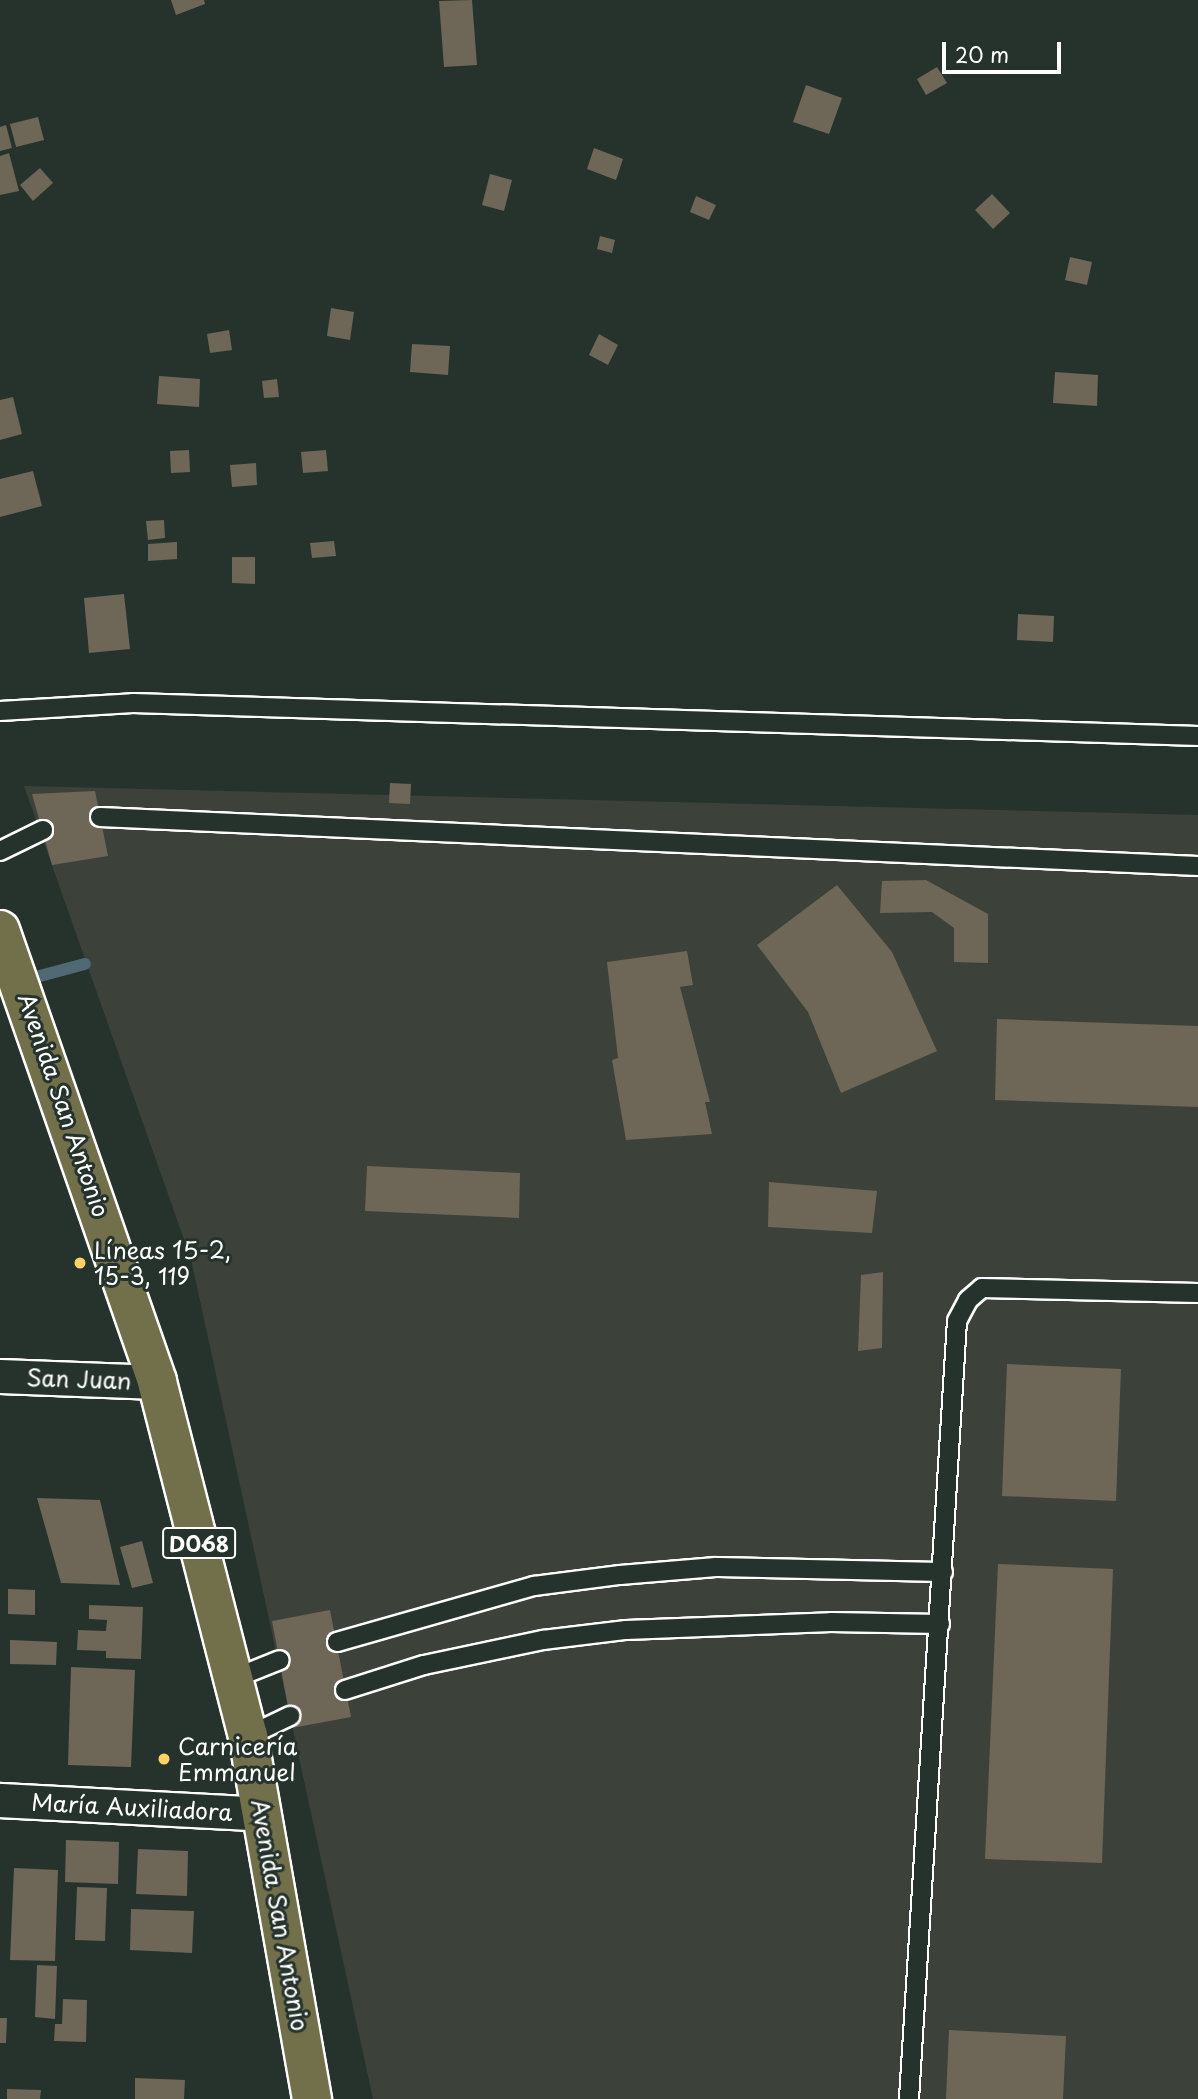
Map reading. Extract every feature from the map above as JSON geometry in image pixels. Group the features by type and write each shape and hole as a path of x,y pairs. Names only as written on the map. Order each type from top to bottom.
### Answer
{"main road":[{"name":"Avenida San Antonio","path":"7,947 157,1382 248,1735 312,2099"}],"street":[{"name":"San Juan","path":"0,1376 157,1382"},
{"name":"María Auxiliadora","path":"0,1800 263,1814"}],"lane":[{"path":"0,711 133,703 1198,736"},
{"path":"100,817 1198,866"},
{"path":"0,851 43,830"},
{"path":"909,2099 957,1321 968,1300 982,1288 1198,1293"},
{"path":"337,1642 534,1586 608,1577 716,1567 943,1572"},
{"path":"345,1690 477,1654 543,1640 626,1630 831,1622 940,1624"},
{"path":"235,1678 280,1660"},
{"path":"248,1735 290,1716"}],"shaded area":[{"path":"24,786 1198,815 1198,2099 373,2099 191,1259"}],"building":[{"path":"171,0 204,0 205,4 176,15"},
{"path":"472,0 477,65 444,67 439,1"},
{"path":"937,67 947,83 926,95 917,79"},
{"path":"806,85 842,98 829,134 793,122"},
{"path":"38,117 44,140 16,147 10,124"},
{"path":"6,125 12,148 0,151 0,127"},
{"path":"594,148 623,159 616,180 587,169"},
{"path":"9,153 19,191 0,195 0,156"},
{"path":"40,168 53,183 33,201 20,185"},
{"path":"490,174 512,180 504,211 482,205"},
{"path":"992,194 1010,213 993,229 975,210"},
{"path":"696,196 716,205 709,220 690,212"},
{"path":"600,236 615,240 612,253 597,249"},
{"path":"1070,257 1092,262 1087,285 1065,280"},
{"path":"331,308 354,312 350,340 327,336"},
{"path":"229,330 232,350 210,353 207,334"},
{"path":"599,334 618,345 608,365 589,355"},
{"path":"412,344 450,346 448,375 410,372"},
{"path":"1055,372 1098,375 1097,406 1053,403"},
{"path":"159,376 200,379 199,407 157,404"},
{"path":"277,379 279,397 264,398 262,381"},
{"path":"13,397 22,434 0,440 0,400"},
{"path":"189,450 190,472 171,473 170,451"},
{"path":"326,450 328,471 303,473 301,452"},
{"path":"256,463 257,485 232,487 230,465"},
{"path":"33,471 42,506 0,517 0,479"},
{"path":"164,520 165,538 148,540 146,521"},
{"path":"334,541 336,556 312,558 310,543"},
{"path":"177,542 177,559 148,561 148,544"},
{"path":"232,557 255,557 255,584 232,583"},
{"path":"124,594 130,649 89,653 84,598"},
{"path":"1018,614 1054,616 1053,642 1017,640"},
{"path":"390,783 411,784 410,804 389,803"},
{"path":"95,791 108,856 52,865 32,794"},
{"path":"926,880 988,914 988,963 954,962 954,928 932,912 880,913 882,881"},
{"path":"837,885 892,952 937,1051 841,1093 808,1012 757,945"},
{"path":"687,951 693,985 680,987 710,1102 705,1102 712,1134 626,1140 612,1060 618,1058 607,962"},
{"path":"997,1019 1198,1026 1198,1107 995,1100"},
{"path":"367,1166 520,1173 519,1218 365,1211"},
{"path":"769,1182 877,1191 872,1233 768,1227"},
{"path":"883,1272 882,1348 858,1351 861,1275"},
{"path":"1007,1364 1121,1369 1116,1501 1002,1496"},
{"path":"37,1498 100,1500 120,1585 61,1583"},
{"path":"142,1541 153,1583 132,1588 120,1547"},
{"path":"998,1564 1113,1569 1102,1863 985,1859"},
{"path":"8,1589 35,1590 35,1615 8,1614"},
{"path":"89,1605 143,1607 141,1659 106,1658 106,1651 77,1650 78,1630 106,1631 107,1620 89,1619"},
{"path":"330,1610 351,1717 292,1728 272,1621"},
{"path":"10,1640 57,1642 56,1665 10,1664"},
{"path":"71,1667 135,1670 131,1767 68,1765"},
{"path":"66,1840 119,1842 118,1884 65,1882"},
{"path":"138,1849 188,1851 187,1896 136,1894"},
{"path":"14,1868 58,1870 55,1961 10,1960"},
{"path":"77,1887 107,1888 105,1941 75,1940"},
{"path":"131,1909 194,1911 192,1953 130,1950"},
{"path":"37,1965 57,1966 55,2019 35,2017"},
{"path":"63,1999 87,2000 86,2042 54,2041 55,2024 62,2024"},
{"path":"0,2018 7,2018 6,2043 0,2043"},
{"path":"949,2030 1066,2036 1063,2099 946,2099"},
{"path":"135,2078 185,2080 184,2099 135,2099"},
{"path":"7,2089 41,2090 40,2099 7,2099"}],"waterway":[{"path":"21,981 85,964"}],"place":[{"name":"Líneas 15-2, 15-3, 119","path":"80,1263"},
{"name":"Carnicería Emmanuel","path":"164,1759"}]}
